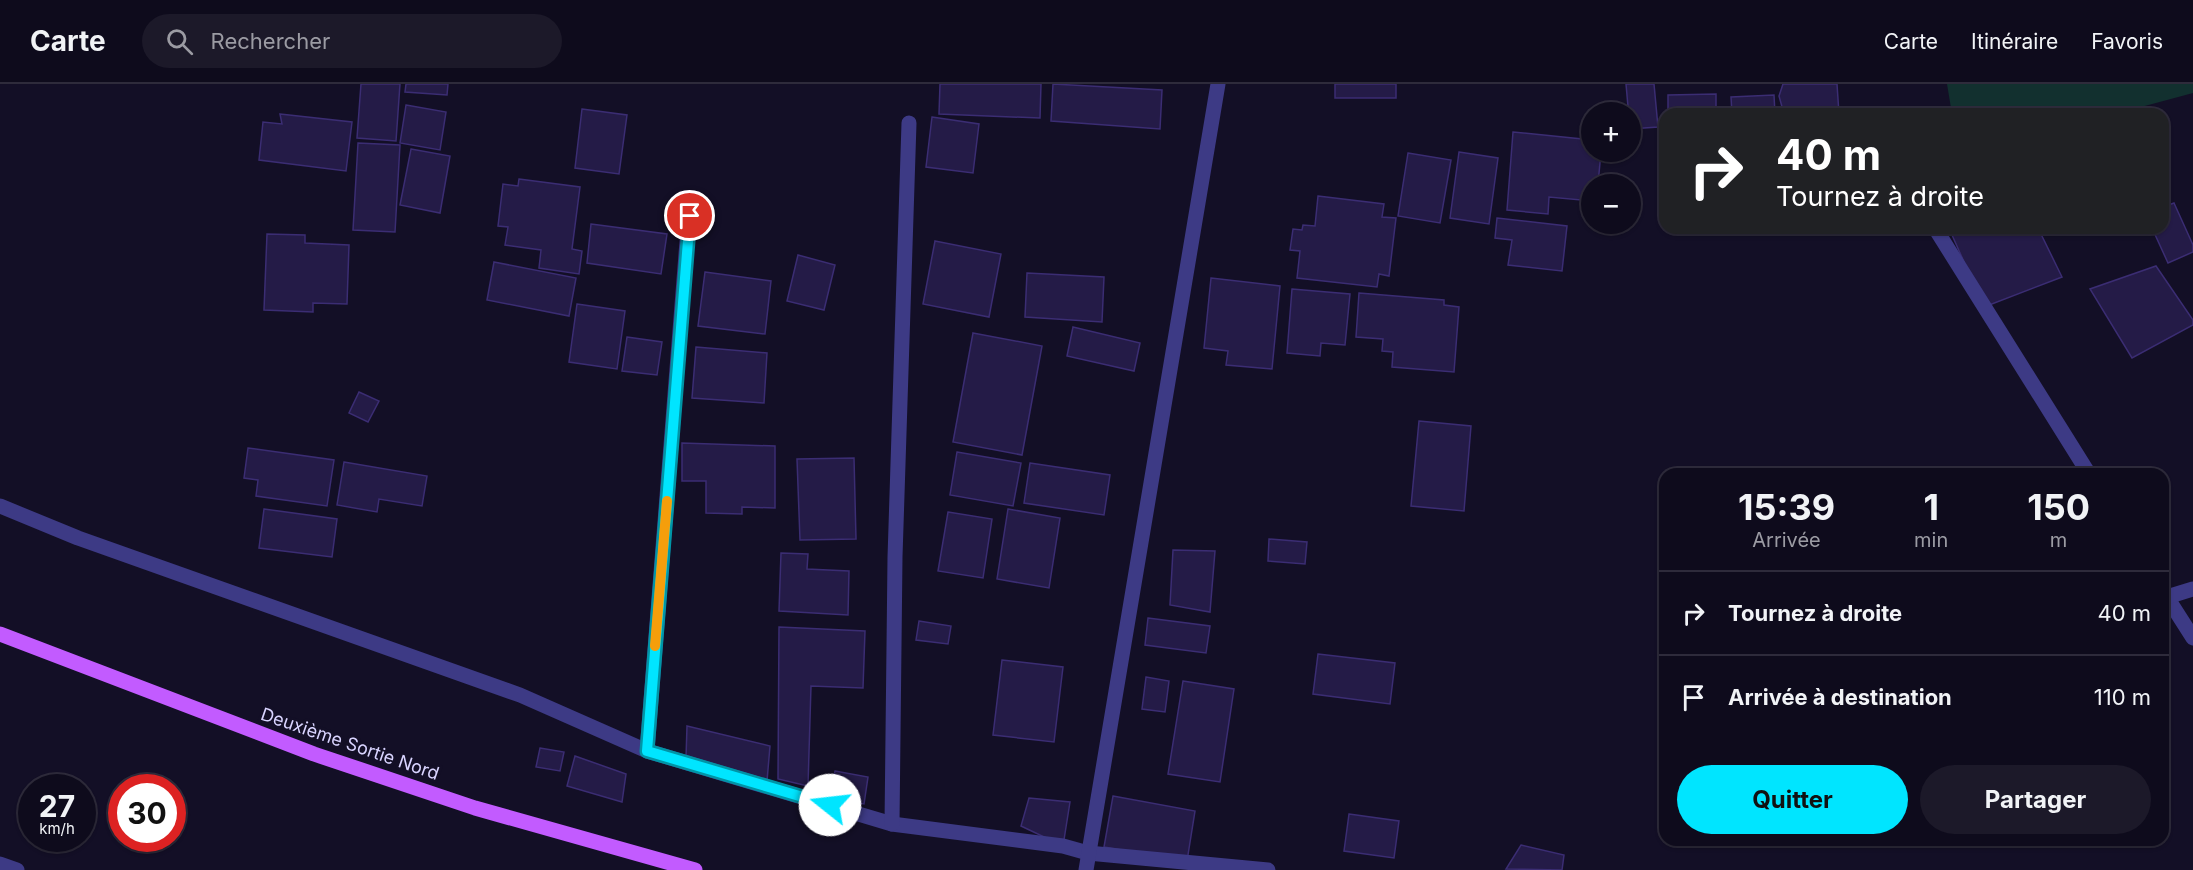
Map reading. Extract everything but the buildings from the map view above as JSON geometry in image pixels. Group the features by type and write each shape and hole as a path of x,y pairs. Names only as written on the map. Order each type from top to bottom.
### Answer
{"main road":[{"name":"Deuxième Sortie Nord","path":"0,634 314,754 475,808 695,870"}],"street":[{"path":"1086,870 1218,84"},
{"path":"892,824 895,557 909,123"},
{"path":"647,751 690,216"},
{"path":"1939,234 2085,468"},
{"path":"0,506 78,538 520,695 647,751 892,824 1063,846 1088,853 1268,870"},
{"path":"2169,593 2193,589"},
{"path":"2169,600 2193,638"},
{"path":"0,864 17,870"}],"green space":[{"path":"1947,84 2193,84 2193,93 2137,108 1951,108"}],"slow traffic":[{"path":"655,646 667,501"}],"route":[{"path":"690,216 647,751 830,805"}]}
